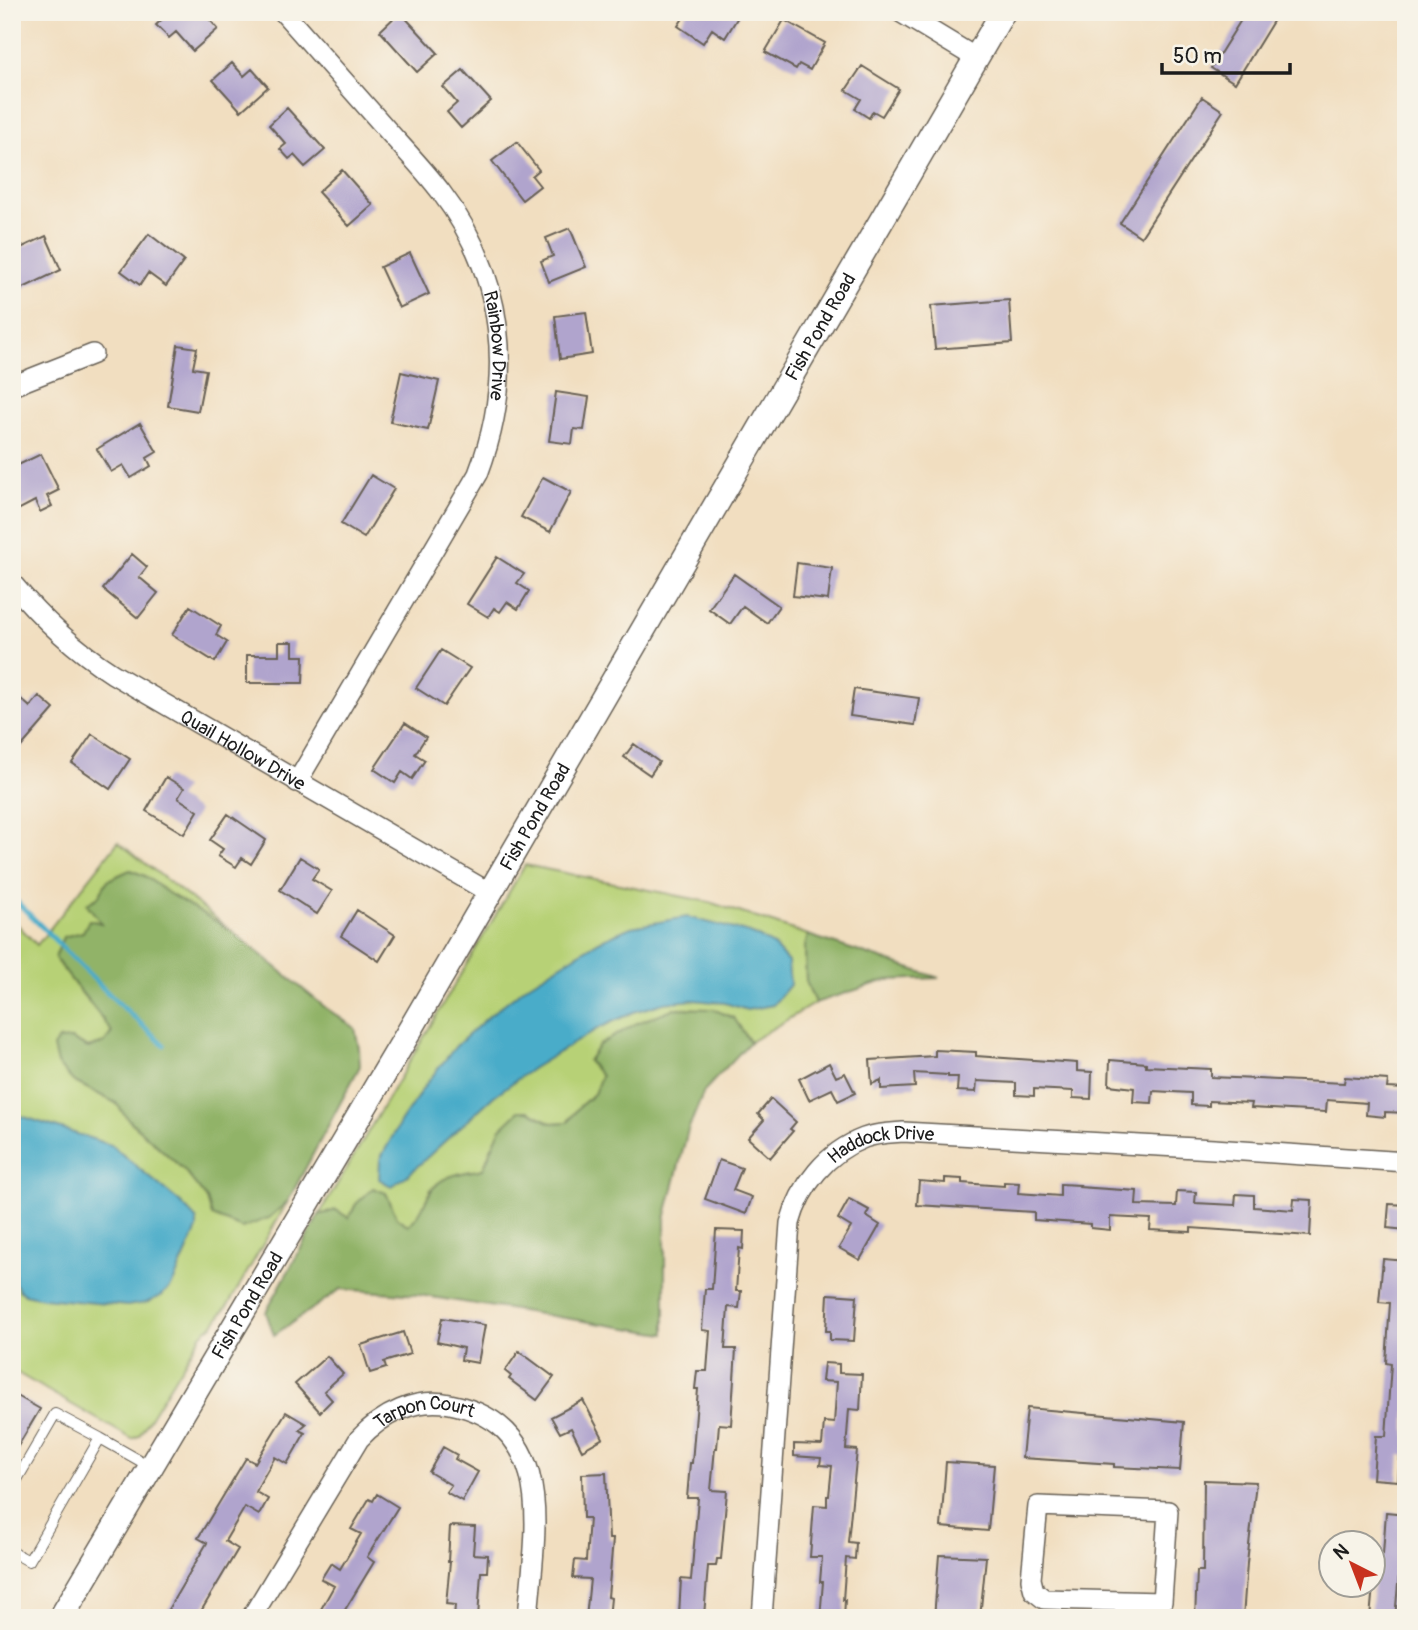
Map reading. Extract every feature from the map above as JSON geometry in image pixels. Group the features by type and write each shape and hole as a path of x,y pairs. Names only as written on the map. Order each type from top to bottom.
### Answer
{"street":[{"name":"Rainbow Drive","path":"283,12 430,179 455,212 476,249 489,289 496,312 500,355 493,426 478,474 297,782"},
{"path":"900,12 976,58"},
{"name":"Fish Pond Road","path":"61,1618 490,893 1003,12"},
{"path":"12,386 93,354"},
{"name":"Quail Hollow Drive","path":"12,583 41,616 88,658 490,893"},
{"name":"Haddock Drive","path":"762,1618 790,1223 806,1187 833,1157 864,1138 903,1132 1406,1162"},
{"name":"Tarpon Court","path":"251,1618 359,1439 372,1425 404,1407 443,1402 480,1413 497,1424 507,1432 525,1458 530,1471 535,1504 528,1618"},
{"path":"1038,1506 1168,1511 1162,1602 1041,1608 1031,1579 1038,1506"}],"lane":[{"path":"12,1488 55,1414 151,1467"},
{"path":"12,1552 29,1561 100,1438"}],"green space":[{"path":"118,842 232,931 145,876 130,870 108,880 98,897 102,923 63,937 55,958 112,1031 105,1043 88,1048 71,1039 73,1081 116,1103 129,1120 184,1170 207,1199 269,1218 288,1201 230,1302 214,1324 202,1334 139,1436 132,1439 12,1370 12,919 37,945"},
{"path":"525,865 709,902 808,935 805,947 806,981 815,1003 750,1042 733,1018 588,1061 602,1076 594,1094 567,1122 551,1123 529,1111 491,1148 483,1170 466,1172 431,1189 419,1216 408,1225 397,1218 386,1193 356,1204 349,1218 336,1210 319,1215"},
{"path":"130,870 145,876 232,931 326,1008 355,1028 360,1066 288,1201 269,1218 242,1228 212,1216 207,1199 184,1170 129,1120 116,1103 73,1081 57,1064 53,1047 58,1040 71,1039 88,1048 105,1043 112,1032 55,958 63,937 83,932 89,920 101,923 87,904 98,897 108,880"},
{"path":"808,935 939,978 887,980 815,1003 806,981 805,947"},
{"path":"675,1008 713,1009 734,1018 750,1042 704,1091 688,1130 665,1219 665,1334 419,1295 341,1289 274,1335 266,1312 319,1215 336,1210 349,1218 356,1204 373,1188 386,1193 397,1218 408,1225 419,1214 430,1193 440,1182 453,1175 483,1169 500,1129 519,1111 529,1111 551,1123 568,1122 579,1107 594,1094 601,1076 588,1061 599,1045 637,1023"}],"water":[{"path":"687,917 750,933 772,944 788,962 790,985 773,1005 747,1010 725,1003 693,1000 664,1003 634,1012 599,1028 533,1068 494,1096 408,1175 391,1186 379,1179 380,1159 401,1121 456,1046 489,1016 528,985 599,941 631,927"},
{"path":"12,1113 111,1145 182,1204 197,1220 197,1229 170,1288 146,1303 127,1306 43,1298 20,1291 15,1283 12,1239"}],"building":[{"path":"170,12 203,12 218,29 193,51 176,32 169,38 156,25"},
{"path":"400,12 438,53 417,72 380,31"},
{"path":"687,12 741,12 725,38 712,29 703,43 678,26"},
{"path":"1246,12 1266,12 1275,18 1235,83 1211,68"},
{"path":"784,20 825,43 810,70 799,64 796,69 765,52"},
{"path":"232,63 244,76 252,69 268,87 241,111 213,80"},
{"path":"862,66 899,89 882,116 873,111 869,118 855,109 861,99 846,90"},
{"path":"463,70 491,101 461,128 447,112 457,103 443,87"},
{"path":"1202,97 1223,111 1141,237 1120,223"},
{"path":"287,108 325,150 305,167 294,155 289,159 280,149 286,144 269,125"},
{"path":"517,142 539,170 532,176 540,186 522,200 492,161"},
{"path":"342,170 373,205 349,226 318,192"},
{"path":"570,228 586,267 549,282 541,261 553,256 546,238"},
{"path":"149,234 184,261 166,286 148,273 140,285 121,271"},
{"path":"46,236 61,270 17,291 12,281 12,252"},
{"path":"410,253 429,294 399,308 380,267"},
{"path":"1009,300 1012,343 935,349 931,306"},
{"path":"586,312 592,354 560,359 555,316"},
{"path":"178,345 197,348 193,368 206,370 198,411 168,406"},
{"path":"401,372 439,381 428,430 390,422"},
{"path":"556,392 589,397 584,430 574,429 572,444 549,441"},
{"path":"140,423 157,452 147,458 151,466 131,478 123,465 111,472 97,449"},
{"path":"41,454 59,490 47,496 52,506 40,512 35,501 16,511 12,503 12,468"},
{"path":"371,475 394,489 364,538 341,524"},
{"path":"543,477 571,492 550,532 521,517"},
{"path":"132,554 147,567 139,577 158,593 138,618 103,589"},
{"path":"497,557 524,574 517,583 529,591 518,609 507,602 500,612 494,608 488,617 467,604"},
{"path":"797,563 832,568 828,600 793,596"},
{"path":"734,574 779,606 767,623 743,606 730,624 709,609"},
{"path":"190,606 221,626 216,635 227,642 215,662 172,635"},
{"path":"279,642 293,642 293,656 304,656 303,683 247,683 247,655 279,655"},
{"path":"441,650 470,668 444,706 416,688"},
{"path":"854,689 919,698 915,725 850,716"},
{"path":"12,691 30,707 39,696 54,709 21,747 12,739"},
{"path":"405,723 426,737 415,754 425,760 412,779 402,772 395,783 374,769"},
{"path":"92,734 130,759 110,789 72,763"},
{"path":"634,744 659,762 650,775 624,757"},
{"path":"166,777 184,788 178,798 198,811 184,834 146,811"},
{"path":"228,814 266,840 251,864 242,858 236,867 218,856 223,849 210,840"},
{"path":"300,857 319,869 312,879 332,891 317,914 280,890"},
{"path":"357,910 395,935 379,961 341,936"},
{"path":"935,1050 976,1052 976,1056 1077,1063 1077,1071 1092,1072 1091,1099 1073,1098 1073,1091 1034,1089 1034,1096 1016,1095 1016,1083 977,1081 976,1092 957,1091 958,1077 948,1075 914,1073 915,1087 881,1089 881,1080 872,1084 870,1060 935,1056"},
{"path":"1110,1060 1146,1063 1146,1066 1211,1069 1211,1077 1344,1083 1345,1077 1388,1080 1387,1088 1406,1089 1406,1113 1385,1112 1385,1117 1366,1115 1367,1103 1327,1100 1326,1112 1251,1108 1252,1103 1209,1101 1209,1106 1191,1105 1191,1093 1153,1091 1152,1103 1133,1102 1134,1088 1109,1085"},
{"path":"829,1063 836,1077 845,1073 855,1093 838,1101 832,1089 809,1100 799,1079"},
{"path":"771,1099 796,1122 790,1129 793,1131 770,1158 748,1138 764,1120 758,1114"},
{"path":"719,1160 742,1168 733,1190 752,1197 746,1214 705,1199"},
{"path":"945,1178 962,1179 962,1183 1004,1186 1004,1182 1019,1183 1018,1193 1060,1196 1060,1184 1137,1191 1136,1205 1176,1206 1177,1191 1196,1192 1195,1203 1235,1205 1236,1194 1254,1195 1254,1207 1293,1210 1294,1199 1312,1200 1310,1236 1191,1228 1191,1232 1150,1230 1151,1219 1110,1217 1110,1230 1091,1228 1091,1224 1034,1220 1034,1212 917,1205 919,1181 945,1183"},
{"path":"849,1199 869,1210 866,1216 880,1225 860,1260 839,1248 851,1227 838,1219"},
{"path":"1389,1204 1406,1205 1406,1230 1387,1228"},
{"path":"716,1230 744,1231 743,1249 739,1248 736,1291 741,1291 739,1308 728,1307 725,1349 736,1349 731,1425 719,1424 711,1490 727,1491 721,1559 717,1559 716,1566 708,1566 704,1616 679,1615 681,1579 691,1580 698,1498 687,1498 698,1389 695,1389 697,1371 707,1371 710,1331 702,1330 705,1289 712,1289"},
{"path":"1383,1259 1406,1261 1406,1456 1400,1455 1398,1481 1373,1479 1376,1436 1386,1436 1391,1364 1386,1363 1390,1303 1379,1302"},
{"path":"828,1294 857,1296 854,1341 830,1340 830,1331 826,1331"},
{"path":"442,1318 485,1325 478,1363 461,1360 463,1348 437,1342"},
{"path":"403,1332 410,1354 384,1362 386,1368 370,1373 361,1345"},
{"path":"519,1351 554,1377 537,1400 509,1379 511,1376 505,1371"},
{"path":"327,1356 343,1374 324,1391 332,1400 320,1412 295,1384"},
{"path":"824,1363 839,1364 839,1373 862,1374 860,1410 849,1409 846,1449 857,1450 848,1542 856,1543 855,1559 846,1558 844,1618 820,1618 822,1557 810,1557 814,1505 827,1506 832,1466 820,1465 821,1458 794,1456 794,1444 822,1445 824,1422 834,1423 837,1382 822,1381"},
{"path":"12,1393 40,1409 12,1456"},
{"path":"583,1400 603,1438 582,1450 571,1428 560,1433 551,1417"},
{"path":"1027,1408 1184,1422 1180,1470 1022,1458"},
{"path":"286,1412 306,1424 299,1430 305,1433 287,1464 275,1457 260,1483 256,1492 268,1499 259,1515 245,1507 225,1541 238,1549 197,1618 163,1618 207,1543 198,1538 246,1458 255,1463"},
{"path":"443,1447 457,1455 455,1459 478,1472 462,1501 446,1492 451,1485 429,1472"},
{"path":"946,1462 994,1465 988,1531 941,1527"},
{"path":"606,1473 609,1539 613,1539 609,1618 586,1618 590,1579 573,1578 575,1560 586,1561 589,1518 583,1518 582,1474"},
{"path":"1204,1480 1256,1482 1243,1618 1195,1618 1197,1571 1203,1571"},
{"path":"377,1494 398,1507 367,1557 374,1562 340,1618 316,1618 334,1586 321,1579 331,1563 340,1569 361,1534 351,1529 369,1499 373,1501"},
{"path":"1386,1512 1406,1514 1406,1574 1399,1573 1395,1618 1370,1618 1372,1598 1386,1598"},
{"path":"450,1526 475,1527 473,1554 488,1555 487,1572 481,1572 478,1618 454,1618 455,1605 446,1604"},
{"path":"939,1555 986,1557 980,1618 934,1618"}],"waterway":[{"path":"12,897 164,1045"}]}
